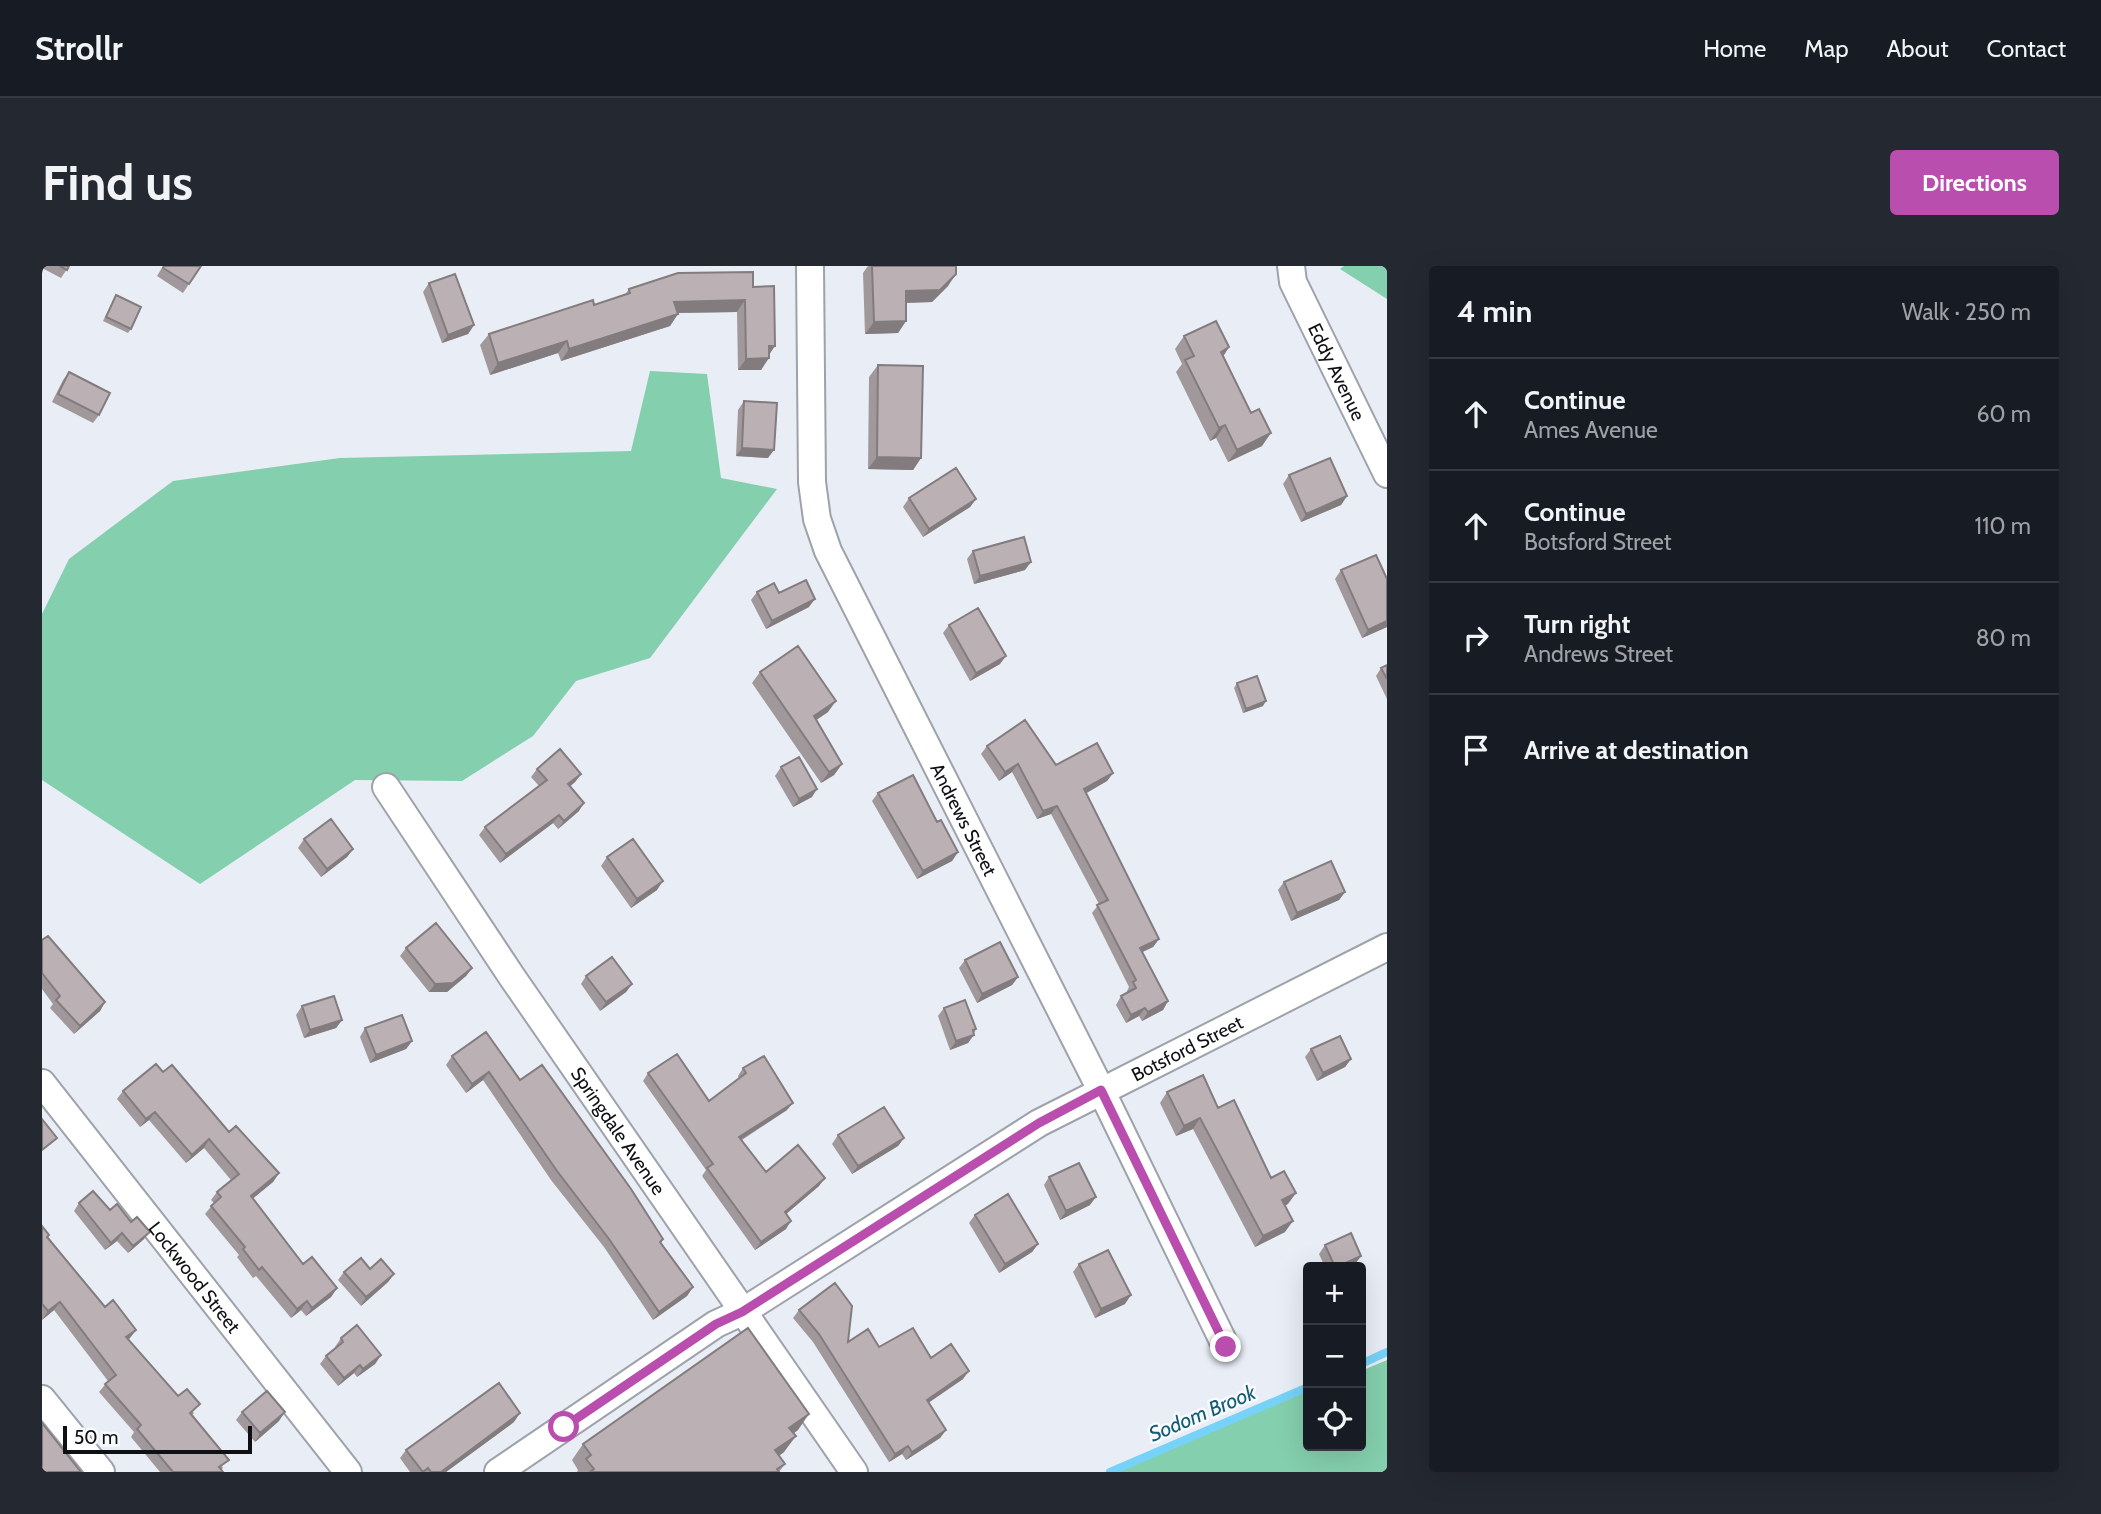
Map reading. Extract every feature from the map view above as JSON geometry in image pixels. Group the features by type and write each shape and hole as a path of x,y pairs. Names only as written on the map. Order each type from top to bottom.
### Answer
{"street":[{"name":"Andrews Street","path":"810,266 812,482 817,519 828,551 1101,1090 1226,1347"},
{"name":"Eddy Avenue","path":"1291,266 1293,282 1387,474"},
{"name":"Springdale Avenue","path":"386,787 512,977 854,1472"},
{"name":"Botsford Street","path":"498,1472 716,1324 742,1312 1039,1123 1387,947"},
{"name":"Lockwood Street","path":"42,1083 348,1472"},
{"path":"42,1399 102,1472"}],"green space":[{"path":"1344,266 1387,266 1387,299 1340,269"},
{"path":"650,371 707,374 721,478 777,489 650,658 576,681 533,736 462,781 355,780 200,884 42,780 42,614 69,559 173,481 340,458 631,451"},
{"path":"1387,1360 1387,1472 1110,1472 1303,1393 1303,1451 1366,1451 1366,1369"}],"building":[{"path":"201,266 189,284 163,268"},
{"path":"872,266 956,266 956,274 940,290 906,291 906,321 874,322"},
{"path":"753,272 753,287 774,286 775,346 769,346 769,358 746,359 745,300 674,302 678,314 569,349 567,341 498,363 489,334 593,300 594,305 630,293 629,289 678,273"},
{"path":"455,274 474,325 448,335 429,283"},
{"path":"116,295 141,307 131,329 106,317"},
{"path":"1216,321 1229,347 1221,352 1251,413 1259,409 1271,433 1237,450 1225,425 1219,428 1185,360 1194,356 1184,336"},
{"path":"878,365 923,366 921,458 877,457"},
{"path":"69,372 110,393 99,415 58,394"},
{"path":"744,401 777,403 774,450 742,448"},
{"path":"1330,458 1347,496 1306,514 1289,475"},
{"path":"956,468 976,499 929,529 909,498"},
{"path":"1024,537 1031,562 980,576 973,551"},
{"path":"1376,555 1387,579 1387,621 1368,630 1341,570"},
{"path":"806,580 815,599 772,621 757,592 774,583 779,593"},
{"path":"978,608 1006,656 976,673 949,625"},
{"path":"798,646 836,701 814,716 842,764 829,772 760,672"},
{"path":"1387,665 1387,679 1381,668"},
{"path":"1257,676 1266,701 1246,709 1237,683"},
{"path":"1025,720 1056,765 1097,743 1113,773 1084,789 1159,939 1140,948 1168,1001 1148,1012 1145,1008 1131,1015 1121,996 1136,988 1133,982 1136,980 1097,905 1108,900 1057,806 1043,811 1018,764 1005,772 987,746"},
{"path":"560,749 581,774 568,784 584,803 564,821 559,815 506,854 485,827 547,780 537,769"},
{"path":"799,757 817,789 799,799 781,767"},
{"path":"913,775 937,822 941,820 958,852 923,871 878,793"},
{"path":"331,819 353,849 327,869 304,839"},
{"path":"633,839 663,881 637,899 607,857"},
{"path":"1331,861 1345,892 1297,913 1284,882"},
{"path":"436,923 472,968 453,983 435,984 406,948"},
{"path":"48,936 105,1002 80,1026 56,1000 60,996 42,973 42,940"},
{"path":"1000,942 1018,977 982,994 965,960"},
{"path":"612,957 632,984 606,1002 586,976"},
{"path":"334,996 342,1020 310,1030 302,1006"},
{"path":"965,1000 976,1029 973,1030 974,1035 956,1041 944,1008"},
{"path":"402,1015 412,1041 376,1055 365,1028"},
{"path":"486,1032 520,1080 542,1065 631,1189 663,1239 660,1242 693,1287 659,1312 489,1072 472,1084 452,1056"},
{"path":"1340,1036 1351,1059 1323,1073 1311,1049"},
{"path":"677,1054 709,1101 746,1073 743,1068 764,1056 793,1103 739,1137 766,1172 798,1145 825,1178 785,1212 791,1221 761,1242 707,1168 713,1164 648,1073"},
{"path":"156,1064 163,1072 172,1065 229,1132 236,1126 279,1173 251,1196 303,1264 312,1257 337,1288 312,1308 307,1301 297,1309 262,1267 259,1270 243,1249 245,1247 211,1206 221,1197 217,1192 239,1174 209,1139 192,1155 155,1112 146,1119 123,1091"},
{"path":"1203,1075 1218,1108 1234,1100 1271,1178 1284,1171 1296,1193 1282,1200 1293,1221 1263,1236 1200,1118 1184,1126 1167,1092"},
{"path":"884,1107 904,1138 858,1166 838,1135"},
{"path":"42,1119 57,1138 42,1150"},
{"path":"1079,1163 1096,1197 1066,1211 1049,1177"},
{"path":"93,1191 110,1210 117,1204 131,1222 137,1217 150,1232 133,1246 122,1233 111,1243 79,1203"},
{"path":"1008,1194 1038,1244 1005,1264 975,1215"},
{"path":"42,1226 49,1235 47,1237 105,1307 113,1300 136,1330 126,1337 178,1396 187,1389 200,1404 190,1413 229,1460 219,1467 223,1472 173,1472 137,1429 141,1425 105,1384 116,1375 60,1302 48,1311 42,1304"},
{"path":"1351,1233 1361,1256 1348,1262 1333,1262 1325,1245"},
{"path":"1108,1250 1131,1295 1101,1309 1079,1264"},
{"path":"361,1258 370,1269 381,1259 394,1274 366,1297 344,1272"},
{"path":"835,1283 852,1306 848,1342 868,1329 879,1347 913,1328 931,1358 951,1344 969,1371 927,1400 946,1430 912,1452 908,1446 895,1454 819,1334 799,1310"},
{"path":"357,1325 381,1355 363,1369 360,1365 344,1378 326,1356 343,1342 341,1338"},
{"path":"748,1328 809,1414 789,1428 796,1436 775,1450 785,1464 777,1469 779,1472 590,1472 594,1469 586,1459 591,1455 583,1444"},
{"path":"499,1383 520,1413 441,1472 431,1472 428,1468 423,1472 406,1450"},
{"path":"267,1391 285,1412 260,1433 242,1412"},
{"path":"42,1423 81,1472 42,1472"}],"waterway":[{"name":"Sodom Brook","path":"1366,1362 1387,1352"},
{"name":"Sodom Brook","path":"1110,1472 1306,1388"}],"route":[{"path":"564,1427 716,1324 742,1312 1039,1123 1101,1090 1226,1347"}]}
